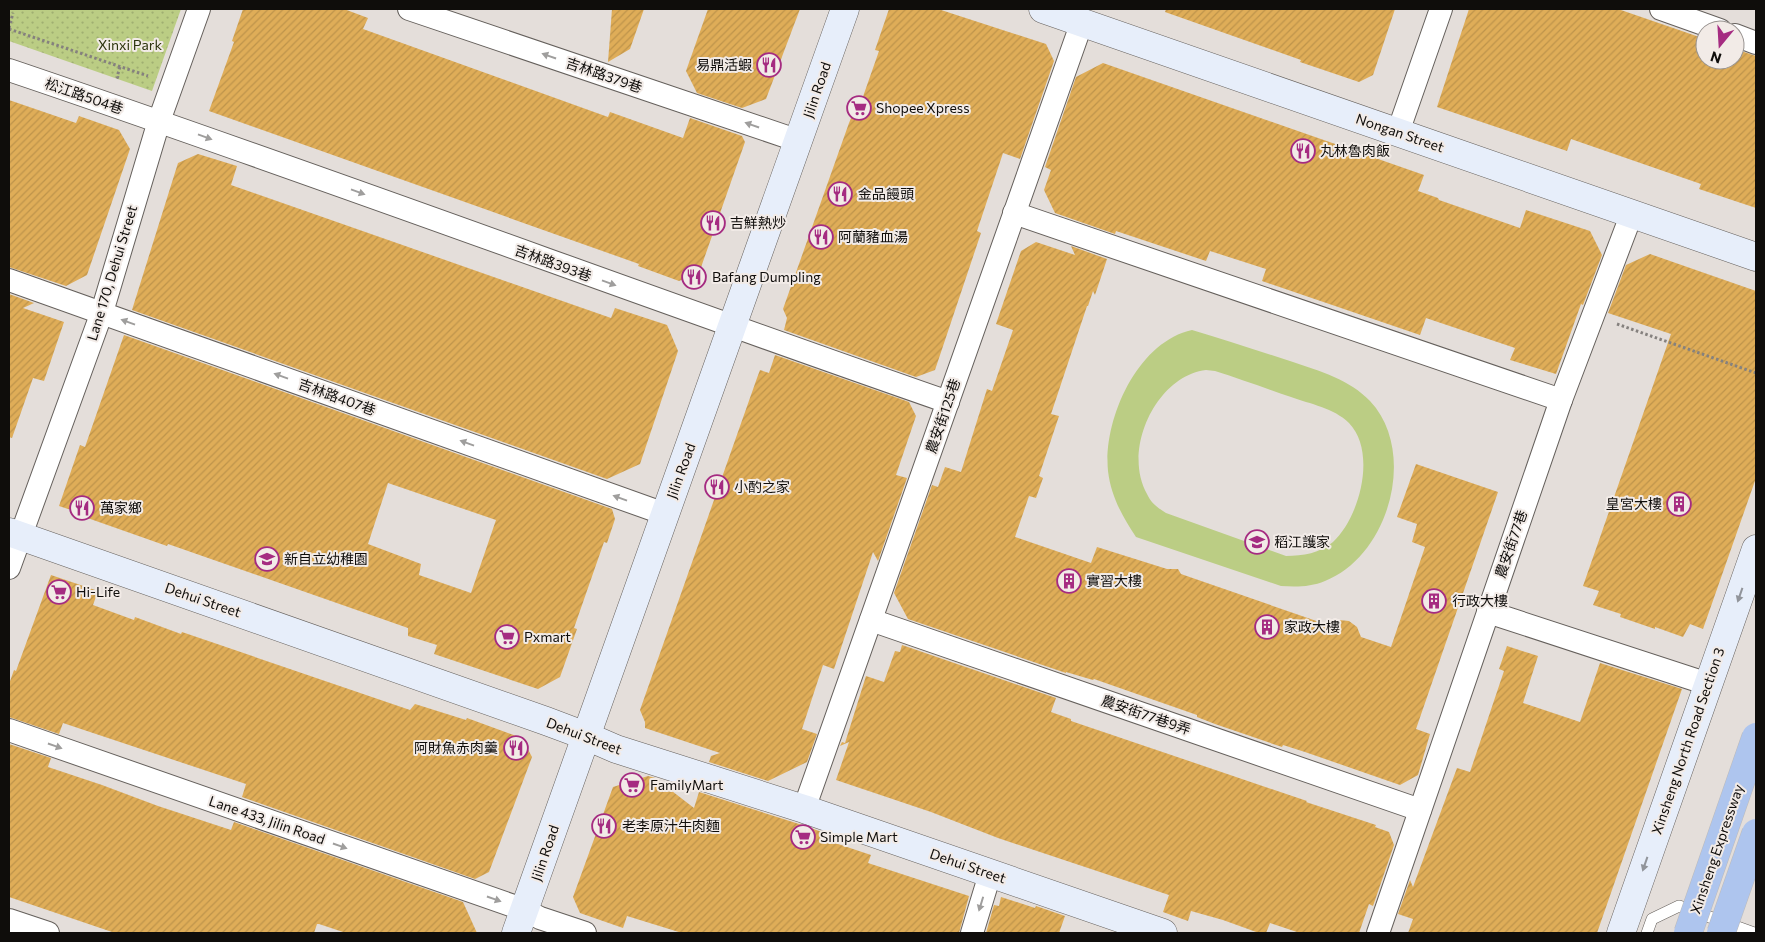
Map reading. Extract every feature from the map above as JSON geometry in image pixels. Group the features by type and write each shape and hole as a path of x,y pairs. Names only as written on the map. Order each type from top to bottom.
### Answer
{"highway":[{"name":"Xinsheng Expressway","path":"1688,933 1756,737"},
{"path":"1721,933 1756,833"},
{"path":"1737,933 1756,879"}],"street":[{"name":"Lane 170, Dehui Street","path":"9,568 14,534 102,312 159,121 199,9"},
{"name":"吉林路379巷","path":"409,9 799,141"},
{"name":"Jilin Road","path":"520,922 845,9"},
{"name":"Nongan Street","path":"1043,9 1756,257"},
{"path":"1398,132 1441,9"},
{"path":"1661,9 1695,21"},
{"name":"農安街125巷","path":"804,809 1082,22"},
{"name":"松江路504巷","path":"9,70 159,121"},
{"name":"吉林路393巷","path":"159,121 732,327 948,402"},
{"path":"1014,213 1561,400"},
{"name":"農安街77巷","path":"1378,933 1561,400 1632,213"},
{"name":"吉林路407巷","path":"9,280 666,514"},
{"name":"Dehui Street","path":"14,534 586,736 616,749 804,809 1163,933"},
{"name":"Xinsheng North Road Section 3","path":"1621,933 1756,549"},
{"path":"1488,612 1708,684"},
{"name":"農安街77巷9弄","path":"871,620 1420,810"},
{"name":"Lane 433, Jilin Road","path":"9,730 520,922 540,918 585,933"},
{"path":"972,933 990,874"},
{"path":"9,920 48,933"}],"lane":[{"path":"1647,933 1652,919 1679,906 1754,933"}],"path":[{"path":"13,13 9,28 148,77"},
{"path":"120,67 117,77 126,80"},
{"path":"1593,316 1756,373"}],"green space":[{"name":"Xinxi Park","path":"9,9 181,9 152,91 9,41"},
{"path":"1192,330 1268,354 1334,377 1353,387 1370,401 1384,422 1392,447 1394,474 1390,501 1380,527 1366,550 1347,568 1325,581 1314,584 1281,586 1136,537 1118,506 1109,480 1108,451 1111,429 1118,407 1140,366 1155,350 1172,337","holes":["1206,370 1215,371 1329,410 1349,423 1357,435 1362,450 1362,484 1351,517 1343,531 1328,546 1311,553 1286,556 1166,513 1155,505 1149,497 1140,476 1139,457 1141,437 1148,418 1159,400 1172,386 1188,375"]}],"building":[{"path":"243,9 344,9 368,18 363,29 608,117 610,112 683,138 690,118 742,136 745,142 699,273 679,281 638,266 639,264 209,111 234,42 232,41"},
{"path":"612,9 644,9 630,49 608,62"},
{"path":"708,9 800,9 766,99 742,108 697,93 686,71"},
{"path":"889,9 938,9 1046,44 1054,61 1020,159 1003,153 977,231 981,233 935,370 916,377 784,330 787,318 783,309 849,123 856,106 859,108 879,51 875,50"},
{"path":"1166,9 1395,9 1373,75 1359,82 1165,12"},
{"path":"1469,9 1618,9 1695,36 1695,70 1745,70 1745,52 1756,56 1756,208 1699,189 1701,184 1571,139 1567,151 1437,107"},
{"path":"1103,63 1424,175 1418,191 1520,228 1526,210 1590,231 1602,255 1583,305 1581,304 1556,374 1510,360 1515,348 1426,318 1420,335 1262,281 1266,269 1210,251 1206,261 1116,231 1115,234 1055,213 1044,190 1051,170 1045,167 1076,77"},
{"path":"9,100 76,123 79,116 119,130 130,149 87,275 66,286 9,267"},
{"path":"198,154 237,166 231,185 611,318 615,308 667,325 678,351 640,464 607,479 132,310 178,163"},
{"path":"1036,242 1075,255 1071,246 1107,259 1095,295 1093,291 1087,306 1051,414 1059,416 1039,476 1043,478 1036,498 1029,496 1015,537 1091,563 1097,547 1167,569 1178,569 1181,574 1328,625 1339,620 1349,621 1357,627 1361,637 1391,647 1425,547 1412,542 1417,524 1397,517 1416,464 1498,492 1416,729 1430,734 1418,775 1400,785 1305,752 1283,745 1282,747 1215,724 1197,717 1197,715 1094,679 1066,673 908,619 894,593 932,485 938,487 945,467 961,472 987,389 992,391 1013,330 996,324 1021,251"},
{"name":"皇宮大樓","path":"1650,254 1756,291 1756,478 1703,629 1690,624 1683,637 1620,617 1621,614 1593,605 1599,591 1583,586 1671,334 1608,313 1626,265"},
{"path":"9,294 34,303 23,308 64,322 44,381 33,378 12,438 9,437"},
{"path":"124,335 612,509 615,519 607,543 604,542 574,628 577,629 560,677 538,689 434,654 437,645 408,636 408,628 168,544 167,546 59,506 80,445 85,447","holes":["388,483 496,520 471,593 419,575 421,564 368,544"]},
{"path":"775,355 909,402 916,416 896,475 907,478 878,561 873,552 834,669 823,665 802,729 817,734 807,762 768,781 709,762 711,756 720,753 645,728 645,722 640,710 760,370 769,373"},
{"path":"51,575 98,591 93,605 134,620 135,617 181,634 182,632 410,710 415,704 466,720 467,718 522,738 532,757 489,872 475,879 242,797 246,784 63,723 59,734 9,717 9,684 14,670 16,671"},
{"path":"902,645 1056,698 1051,712 1071,719 1071,721 1376,825 1375,827 1389,832 1394,845 1373,906 1369,904 1359,933 1300,933 1270,923 1266,933 1259,933 1191,911 1188,921 1163,912 1169,895 998,838 931,812 836,780 849,742 840,746 842,742 845,743 866,676 884,682 895,651 900,652"},
{"path":"1507,646 1538,656 1523,703 1580,722 1600,663 1682,689 1597,933 1408,933 1413,919 1398,914 1410,880 1413,887 1457,768 1470,772 1504,671 1499,669"},
{"path":"9,744 51,758 48,767 158,806 231,830 234,822 463,902 477,933 346,933 317,924 314,933 115,933 9,897"},
{"path":"648,776 655,778 694,808 699,792 822,832 820,838 871,855 868,863 969,896 959,933 682,933 627,916 623,928 580,913 573,897 613,787"},
{"path":"1001,897 1065,916 1059,933 986,933 994,905 999,906"}],"place":[{"name":"易鼎活蝦","path":"769,65"},
{"name":"Shopee Xpress","path":"859,108"},
{"name":"丸林魯肉飯","path":"1303,151"},
{"name":"金品饅頭","path":"840,194"},
{"name":"吉鮮熱炒","path":"713,223"},
{"name":"阿蘭豬血湯","path":"821,237"},
{"name":"Bafang Dumpling","path":"694,277"},
{"name":"小酌之家","path":"717,487"},
{"name":"皇宮大樓","path":"1679,504"},
{"name":"萬家鄉","path":"82,508"},
{"name":"稻江護家","path":"1257,542"},
{"name":"新自立幼稚園","path":"267,559"},
{"name":"實習大樓","path":"1069,581"},
{"name":"Hi-Life","path":"59,592"},
{"name":"行政大樓","path":"1434,601"},
{"name":"家政大樓","path":"1267,627"},
{"name":"Pxmart","path":"507,637"},
{"name":"阿財魚赤肉羹","path":"516,748"},
{"name":"FamilyMart","path":"632,785"},
{"name":"老李原汁牛肉麵","path":"604,826"},
{"name":"Simple Mart","path":"803,837"}]}
